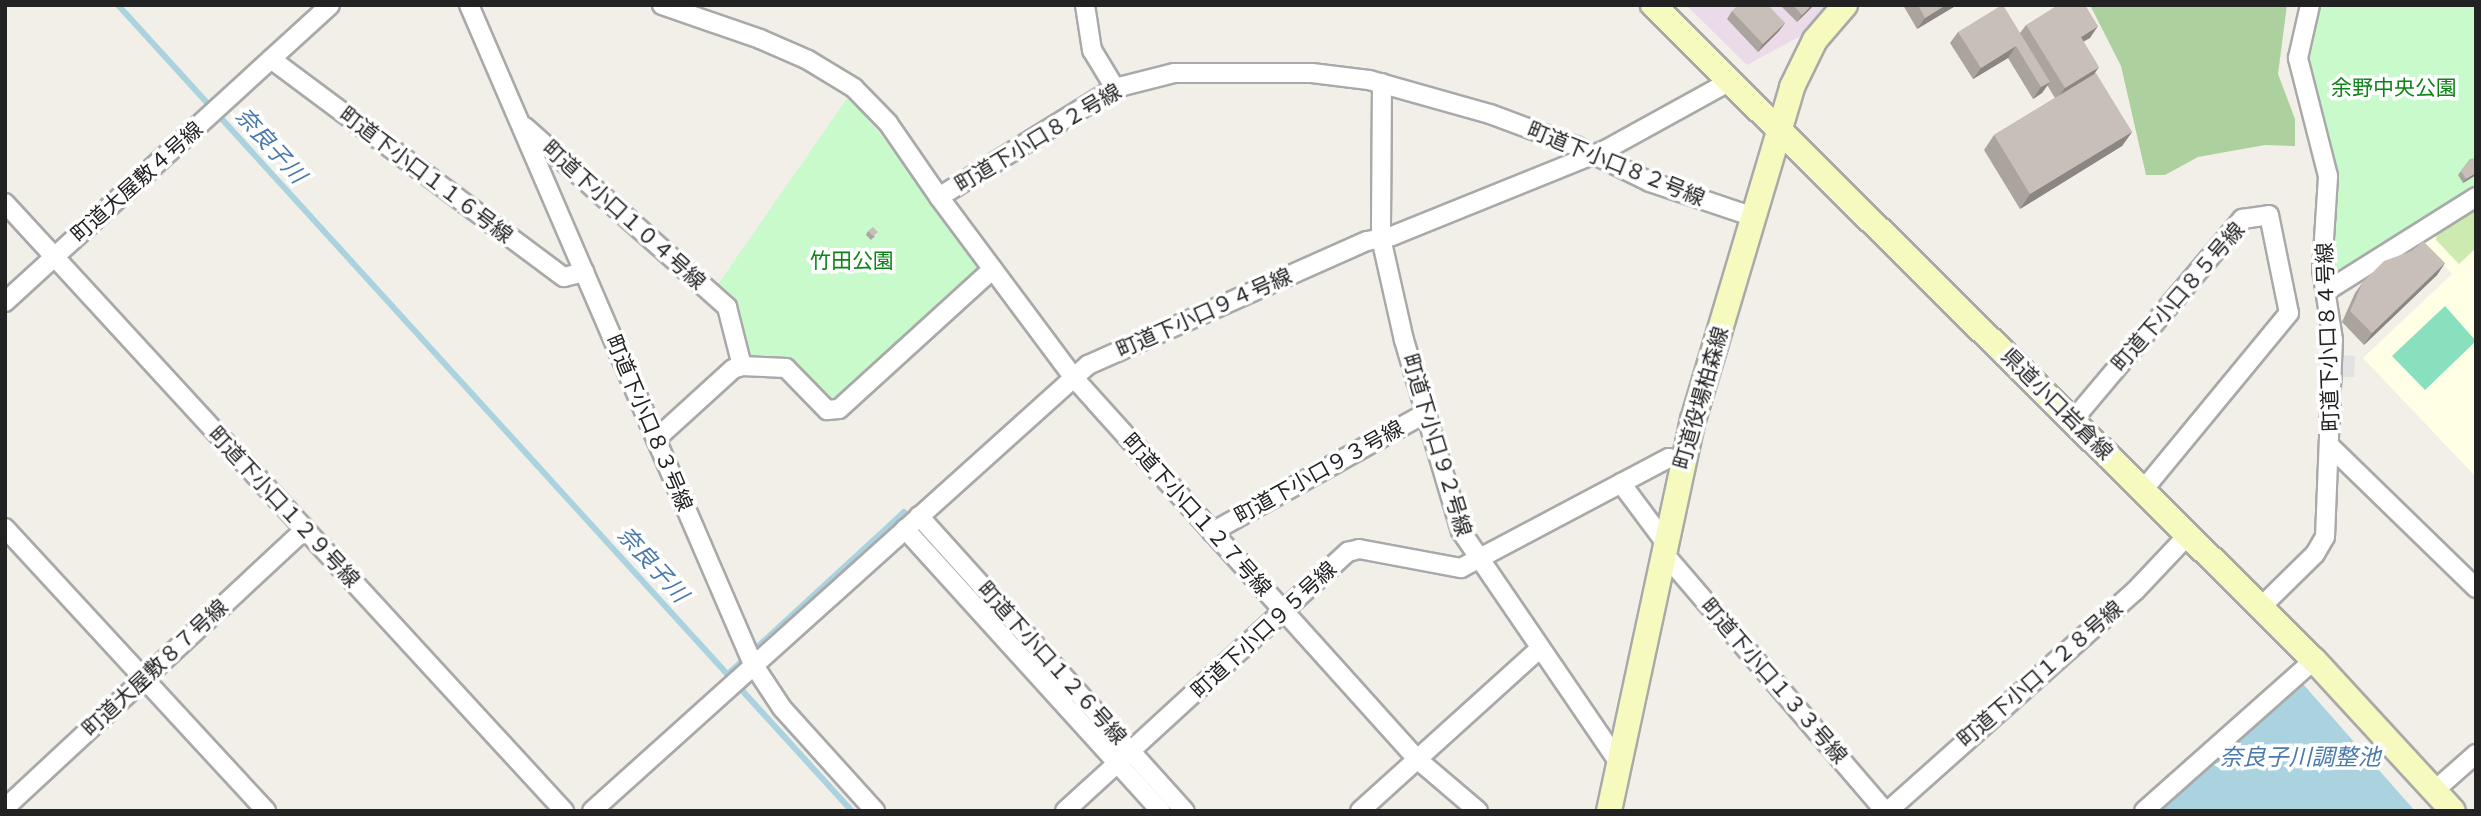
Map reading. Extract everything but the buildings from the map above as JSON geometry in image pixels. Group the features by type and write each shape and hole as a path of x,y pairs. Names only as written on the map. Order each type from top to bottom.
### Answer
{"main road":[{"name":"県道小口岩倉線","path":"1653,5 2314,660 2453,811"},
{"name":"町道役場柏森線","path":"1609,811 1683,462 1792,87 1809,50 1845,5"}],"street":[{"name":"町道大屋敷４号線","path":"5,302 330,5"},
{"name":"町道下小口８３号線","path":"469,5 753,664 782,708 875,811"},
{"name":"町道下小口８２号線","path":"662,5 772,44 854,88 888,123 939,197 1115,88 1174,73 1312,73 1382,83 1490,114 1592,154 1650,182 1754,218"},
{"path":"1085,5 1091,50 1115,88"},
{"name":"町道下小口８４号線","path":"2261,607 2321,544 2332,448 2328,290 2322,270 2328,176 2298,58 2310,5"},
{"name":"町道下小口１１６号線","path":"271,59 564,277 584,272"},
{"name":"町道下小口９４号線","path":"592,811 1088,365 1381,239 1592,154 1730,81"},
{"name":"町道下小口９２号線","path":"1382,83 1381,239 1426,413 1461,531 1476,560 1619,763"},
{"name":"町道下小口１０４号線","path":"520,123 727,307 742,366"},
{"name":"町道下小口１２７号線","path":"939,197 1073,378 1417,759 1478,811"},
{"path":"2328,290 2476,197"},
{"name":"町道下小口１２９号線","path":"5,203 564,811"},
{"name":"町道下小口８５号線","path":"2073,421 2242,219 2269,215 2289,313 2143,490"},
{"path":"656,439 733,369 742,366 786,368 827,410 839,409 993,269"},
{"name":"町道下小口９３号線","path":"1212,531 1426,413"},
{"path":"2332,448 2476,588"},
{"name":"町道下小口９５号線","path":"1065,811 1348,552 1359,549 1461,568 1669,458 1683,462"},
{"name":"町道下小口１３３号線","path":"1621,483 1664,547 1886,811"},
{"name":"町道下小口１２６号線","path":"919,516 1124,757 1185,811"},
{"path":"5,528 266,811"},
{"name":"町道大屋敷８７号線","path":"5,808 305,529"},
{"path":"905,529 1124,757 1161,811"},
{"name":"町道下小口１２８号線","path":"1886,811 2135,591 2188,535"},
{"path":"1360,811 1539,649"},
{"path":"2144,811 2314,660"},
{"path":"2435,790 2476,754"}],"shaded area":[{"path":"1686,5 1829,5 1801,36 1747,65"},
{"path":"2476,208 2476,477 2363,358 2452,274 2422,242"},
{"path":"2338,355 2355,356 2354,377 2338,377"}],"green space":[{"path":"2090,5 2287,5 2278,74 2295,119 2295,146 2265,145 2198,157 2165,175 2146,175 2121,66"},
{"name":"余野中央公園","path":"2315,5 2476,5 2476,186 2333,275 2326,270 2332,177 2301,59"},
{"name":"竹田公園","path":"848,97 883,137 978,267 977,276 835,403 826,402 789,363 755,361 744,352 714,290"},
{"path":"2476,208 2476,248 2459,264 2436,240 2437,232"},
{"path":"2445,306 2476,341 2425,390 2392,356"}],"water":[{"name":"奈良子川調整池","path":"2303,684 2415,811 2159,811"}],"waterway":[{"name":"奈良子川","path":"118,5 852,811"},
{"name":"奈良子川","path":"728,674 904,512 978,594"}]}
